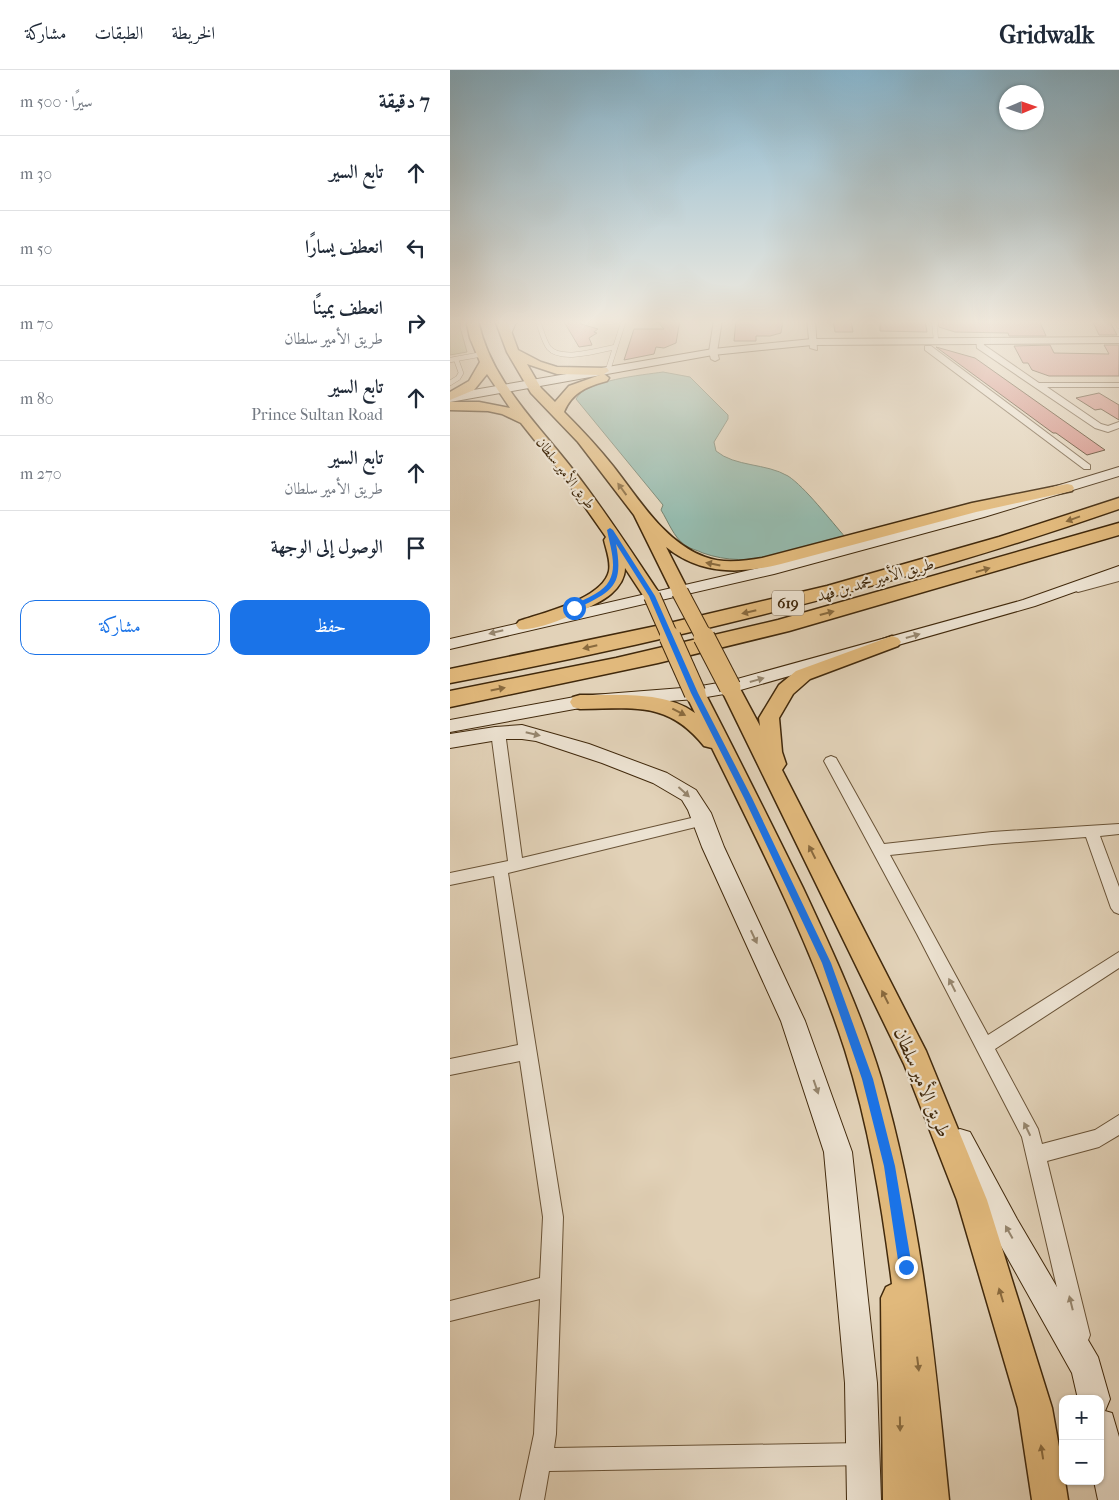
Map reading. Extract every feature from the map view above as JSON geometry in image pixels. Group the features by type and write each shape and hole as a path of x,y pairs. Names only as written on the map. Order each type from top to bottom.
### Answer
{"highway":[{"name":"طريق الأمير محمد بن فهد","path":"450,676 511,665 787,603 870,581 1054,526 1119,503"},
{"name":"طريق الأمير محمد بن فهد","path":"450,699 582,672 780,626 1016,561 1119,529"}],"main road":[{"path":"450,397 471,387"},
{"name":"طريق الأمير سلطان","path":"501,387 610,530 652,596 695,693"},
{"name":"طريق الأمير سلطان","path":"535,387 583,439 641,514 730,687 916,1060 975,1210 1034,1408 1050,1500"},
{"path":"557,413 561,399 577,387"},
{"path":"450,405 488,406 510,411 527,422"},
{"path":"641,514 675,548 696,560 711,564 739,566 842,543 1025,495 1068,488"},
{"path":"525,625 591,599 606,589 617,571 610,530"},
{"path":"790,809 772,752 769,718 778,702 786,690 803,675 892,642"},
{"path":"695,693 748,798 826,963 867,1079 889,1166 906,1267 920,1380 931,1500"},
{"path":"580,702 660,704 682,712 703,729 748,798"},
{"path":"889,1166 898,1314 901,1500"}],"street":[{"path":"450,405 530,387"},
{"path":"986,387 1088,467"},
{"path":"1040,387 1098,426 1108,429 1119,425"},
{"path":"450,397 504,392"},
{"path":"450,644 652,596 680,592 952,522 1119,471"},
{"path":"1029,603 1119,571"},
{"path":"450,726 580,702 695,693 730,687 1119,578"},
{"path":"450,741 498,732 524,732 558,740 668,781 689,795 704,820 713,847 793,1021 838,1152 861,1383 864,1500"},
{"path":"498,732 508,867 528,1050 553,1217 545,1434 532,1500"},
{"path":"831,761 1030,1135 1093,1395"},
{"path":"450,879 704,820"},
{"path":"880,850 992,838 1119,829"},
{"path":"1090,832 1119,908"},
{"path":"984,1047 1119,959"},
{"path":"450,1067 528,1050"},
{"path":"916,1060 1007,1229 1087,1368"},
{"path":"1035,1156 1099,1138 1119,1124"},
{"path":"450,1311 550,1286"},
{"path":"1108,1433 1115,1500"},
{"path":"540,1460 863,1454"}],"shaded area":[{"path":"591,387 700,387 728,415 728,419 714,442 716,451 732,460 770,469 788,476 810,496 846,538 792,553 757,559 721,558 689,548 674,534 661,510 663,505 576,399"}],"building":[{"path":"990,387 1016,387 1105,450 1087,455 1056,433 1053,433"},
{"path":"1099,393 1119,405 1119,420 1101,409 1095,410 1076,398"}],"route":[{"path":"574,608 606,589 615,577 617,571 610,530 652,596 695,693 748,798 826,963 867,1079 889,1166 906,1267"}]}
